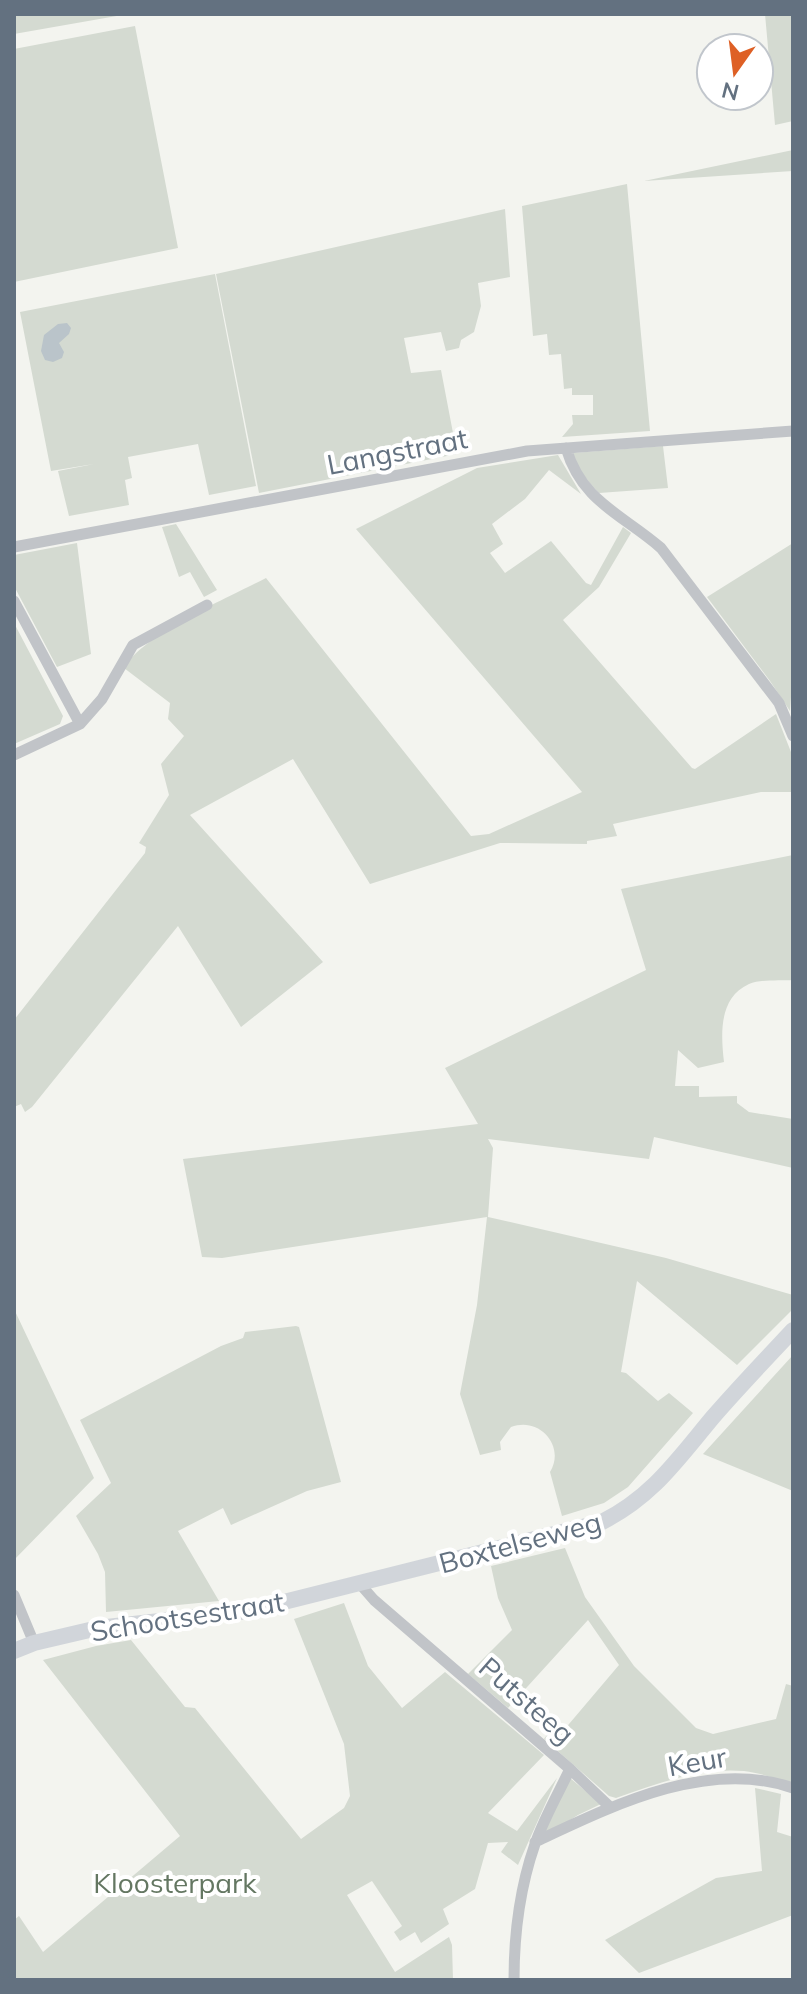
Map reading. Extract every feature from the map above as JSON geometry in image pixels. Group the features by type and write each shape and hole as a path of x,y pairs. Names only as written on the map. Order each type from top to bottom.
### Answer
{"main road":[{"name":"Boxtelseweg","path":"360,1584 602,1522 624,1511 655,1487 715,1415 793,1330"},
{"name":"Schootsestraat","path":"14,1651 34,1643 98,1628 248,1611 360,1584"}],"street":[{"name":"Langstraat","path":"14,547 513,453 793,431"},
{"path":"566,448 572,470 592,497 637,527 661,548 779,703 793,736"},
{"path":"14,601 80,724"},
{"path":"14,755 80,724 102,699 133,645 207,605"},
{"name":"Putsteeg","path":"360,1584 374,1600 570,1769 535,1842 527,1871 514,1945 514,1980"},
{"path":"14,1595 34,1643"},
{"path":"570,1769 610,1807"},
{"name":"Keur","path":"535,1842 610,1807 668,1789 712,1780 746,1778 793,1788"}],"green space":[{"path":"14,14 128,14 14,34"},
{"path":"765,14 793,14 793,121 775,125 775,32 767,32"},
{"path":"135,26 178,248 14,282 14,49"},
{"path":"793,150 793,171 644,181"},
{"path":"627,184 650,431 562,437 573,424 572,415 593,415 593,395 572,395 572,388 564,389 561,354 549,355 547,334 533,336 522,206"},
{"path":"505,209 510,277 478,283 481,306 474,332 461,340 459,348 446,351 441,332 404,338 411,373 441,370 457,454 259,493 216,274"},
{"path":"215,274 256,486 209,495 198,444 128,457 132,478 125,480 129,505 69,516 58,471 94,464 51,471 20,312"},
{"path":"663,446 668,488 599,493 580,470 573,453"},
{"path":"558,455 581,494 549,470 525,499 492,524 503,544 490,553 505,573 551,541 591,585 623,527 631,533 599,587 563,620 692,768 695,769 776,714 791,752 793,792 761,792 613,824 617,836 587,841 587,844 500,843 370,884 293,759 190,815 323,962 241,1027 178,926 32,1107 25,1112 21,1104 14,1107 14,1020 145,853 146,847 139,843 169,795 161,764 184,736 168,719 170,703 124,668 150,642 189,617 266,578 471,836 489,834 582,792 356,529 477,468"},
{"path":"176,524 217,590 204,597 190,572 179,577 162,527"},
{"path":"77,543 91,654 57,667 14,586 14,555"},
{"path":"793,543 793,669 790,711 707,597"},
{"path":"14,623 63,716 60,724 14,744"},
{"path":"793,855 793,980 759,981 739,990 724,1018 724,1062 698,1068 678,1050 675,1086 699,1086 699,1097 737,1096 737,1103 749,1112 793,1119 793,1168 654,1137 649,1159 488,1139 493,1148 488,1217 666,1258 793,1295 793,1309 737,1365 637,1281 621,1372 658,1401 669,1393 693,1413 628,1487 604,1503 562,1516 550,1472 555,1452 552,1443 540,1430 531,1426 511,1427 500,1442 501,1450 480,1455 460,1394 477,1305 487,1217 222,1258 202,1257 183,1159 478,1124 445,1068 646,970 621,889"},
{"path":"14,1309 94,1478 14,1560"},
{"path":"299,1327 341,1482 307,1491 231,1525 223,1508 178,1531 219,1601 106,1612 105,1572 76,1516 111,1483 80,1420 221,1346 243,1338 245,1332"},
{"path":"793,1355 793,1491 703,1454"},
{"path":"565,1548 585,1597 634,1666 696,1728 713,1734 776,1719 786,1684 793,1686 793,1784 757,1773 728,1770 678,1778 616,1798 609,1796 544,1739 549,1732 558,1737 619,1665 588,1620 508,1708 468,1674 512,1630 498,1598 491,1566"},
{"name":"Kloosterpark","path":"344,1603 368,1666 402,1708 445,1672 544,1755 488,1813 517,1831 557,1778 518,1865 501,1852 508,1842 488,1843 475,1889 443,1909 449,1924 421,1943 415,1932 400,1941 394,1932 402,1926 372,1881 347,1895 395,1972 449,1937 453,1980 14,1980 14,1920 19,1916 43,1952 180,1836 43,1660 131,1640 185,1707 195,1708 301,1839 344,1808 350,1796 344,1744 294,1619"},
{"path":"570,1778 601,1804 541,1839"},
{"path":"755,1788 781,1794 777,1832 793,1837 793,1915 639,1973 605,1940 716,1878 762,1871"}],"shaded area":[{"path":"67,323 71,328 69,334 59,343 64,352 62,358 53,362 45,360 41,351 44,335 58,324"}]}
